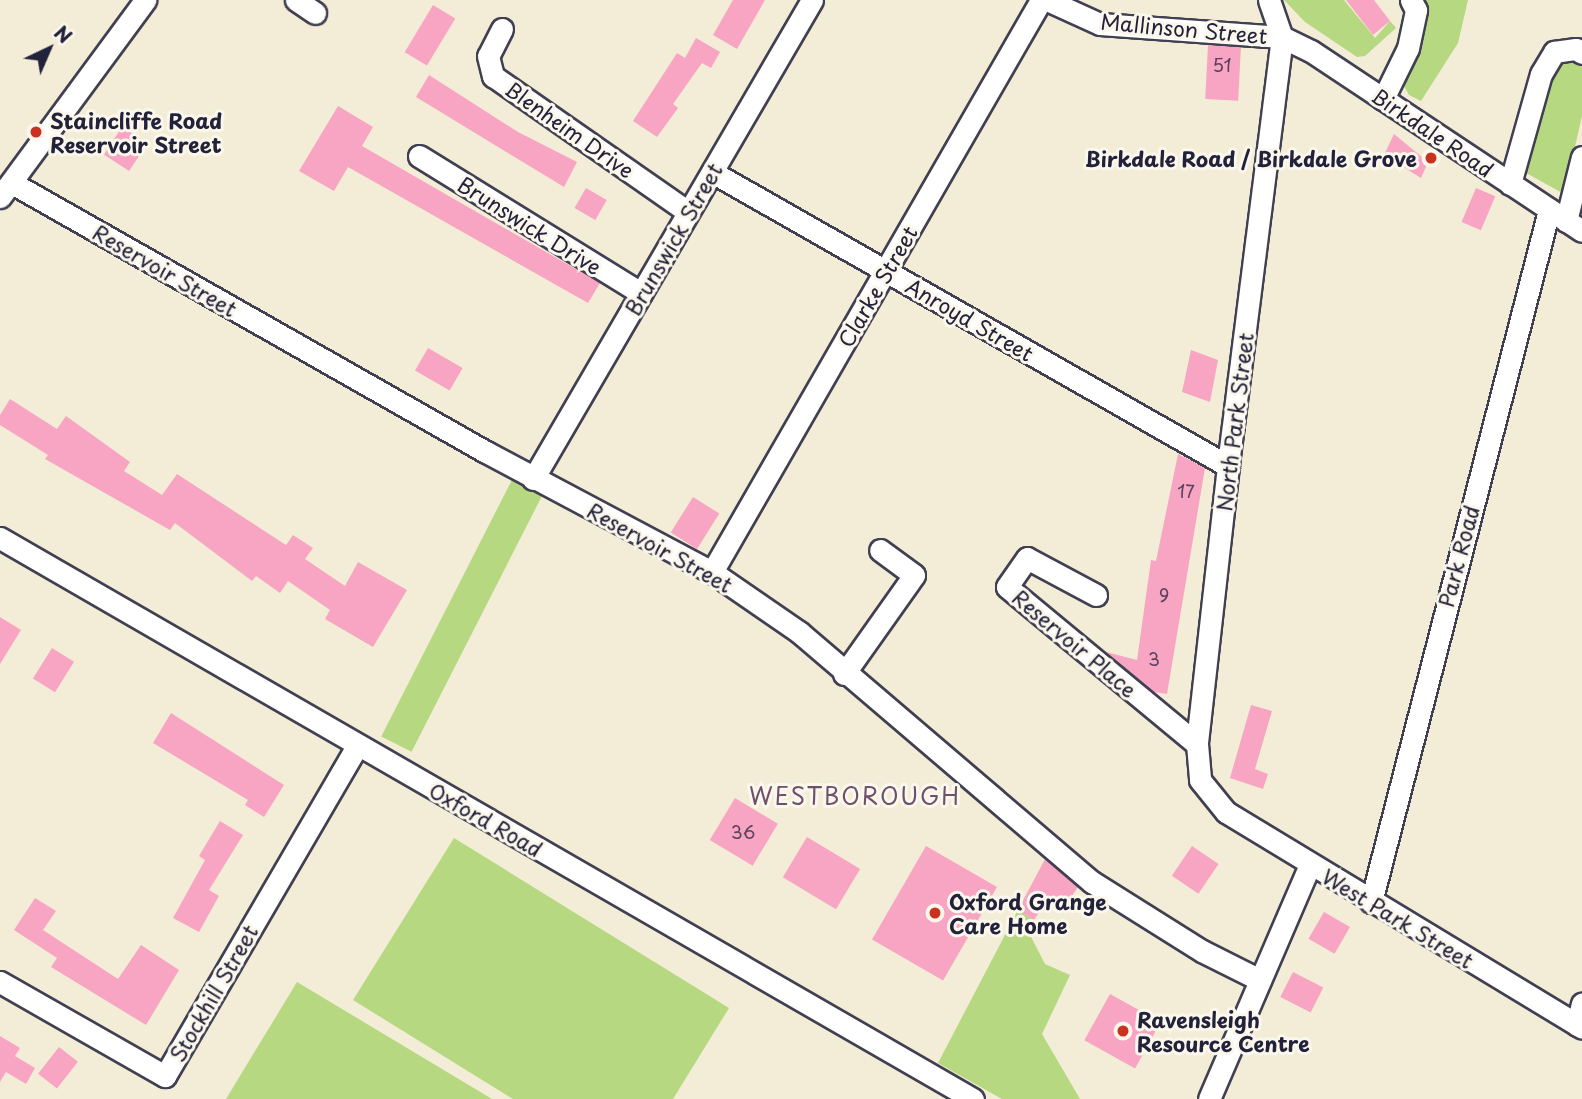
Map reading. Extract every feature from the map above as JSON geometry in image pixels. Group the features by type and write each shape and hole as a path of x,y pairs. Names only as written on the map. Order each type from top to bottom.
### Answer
{"street":[{"path":"6,190 145,0"},
{"path":"296,0 315,13"},
{"name":"Brunswick Street","path":"533,478 812,0"},
{"name":"Clarke Street","path":"712,572 1041,0"},
{"name":"Mallinson Street","path":"1047,0 1100,23 1282,37"},
{"path":"1269,0 1282,37"},
{"path":"1383,99 1408,48 1416,10 1411,0"},
{"name":"Blenheim Drive","path":"502,29 488,56 493,76 688,212"},
{"name":"Birkdale Road","path":"1282,37 1383,99 1566,221"},
{"name":"North Park Street","path":"1217,803 1200,780 1197,744 1228,466 1282,37"},
{"path":"1510,184 1541,74 1554,52 1576,48 1582,53"},
{"name":"Brunswick Drive","path":"419,156 642,293"},
{"name":"Park Road","path":"1371,902 1582,157"},
{"name":"Anroyd Street","path":"712,172 1228,466"},
{"name":"Reservoir Street","path":"6,190 533,478 712,572 799,632 844,674 1092,882 1202,951 1260,980"},
{"name":"Oxford Road","path":"0,538 973,1099"},
{"path":"844,674 914,575 880,550"},
{"name":"Reservoir Place","path":"1096,595 1027,558 1007,587 1197,744"},
{"name":"Stockhill Street","path":"0,982 165,1076 357,746"},
{"name":"West Park Street","path":"1217,803 1371,902 1580,1019"},
{"path":"1209,1099 1310,865"}],"green space":[{"path":"1284,0 1344,0 1375,38 1390,21 1396,28 1365,56 1357,57 1305,22"},
{"path":"1423,0 1468,0 1458,43 1421,101 1409,95 1400,79"},
{"path":"1559,58 1582,60 1582,116 1564,194 1521,170 1546,77"},
{"path":"517,470 547,485 412,752 381,736"},
{"path":"454,838 729,1008 673,1099 513,1099 353,1000"},
{"path":"1018,910 1034,920 1028,931 1045,964 1070,975 1042,1034 1080,1099 1002,1099 938,1063"},
{"path":"297,982 492,1099 226,1099"}],"building":[{"path":"733,0 765,0 737,49 713,35"},
{"path":"1346,0 1374,0 1390,21 1373,35"},
{"path":"433,5 455,18 427,66 405,52"},
{"path":"696,38 720,52 711,68 702,63 673,104 678,108 657,137 633,121 677,53 685,58"},
{"path":"1208,45 1241,47 1238,101 1205,99"},
{"path":"429,75 518,132 577,162 564,187 416,97"},
{"path":"338,106 373,127 362,146 600,283 588,303 348,167 334,191 299,171"},
{"path":"122,127 147,143 129,171 104,155"},
{"path":"1394,134 1428,162 1421,178 1384,155"},
{"path":"586,188 607,200 595,220 574,208"},
{"path":"1476,188 1495,196 1481,230 1462,222"},
{"path":"428,348 463,368 450,391 415,371"},
{"path":"1191,350 1218,360 1210,402 1182,392"},
{"path":"10,399 57,429 66,416 130,462 124,471 162,495 177,474 286,545 293,535 313,548 305,559 345,586 358,562 407,590 373,647 325,619 330,610 288,581 280,593 256,576 252,581 175,523 170,530 45,459 48,455 0,425 0,415"},
{"path":"1178,454 1205,468 1167,694 1154,692 1106,652 1137,660 1151,560 1156,561"},
{"path":"693,497 719,513 697,549 671,533"},
{"path":"0,617 21,630 0,664"},
{"path":"52,648 74,662 55,692 33,679"},
{"path":"1251,705 1272,711 1255,769 1268,774 1263,789 1230,778"},
{"path":"171,713 284,785 264,817 245,805 248,800 153,743"},
{"path":"735,798 778,824 753,866 710,840"},
{"path":"220,821 243,835 209,890 219,896 199,932 173,918 205,860 199,856"},
{"path":"807,837 860,869 836,909 783,877"},
{"name":"Oxford Grange Care Home","path":"926,846 997,887 943,981 872,940"},
{"path":"1192,846 1219,864 1198,894 1172,876"},
{"path":"1045,859 1078,887 1065,906 1050,896 1034,920 1018,910"},
{"path":"35,898 56,911 43,930 118,979 141,945 179,970 146,1025 51,967 57,958 14,930"},
{"path":"1324,912 1350,927 1334,954 1308,939"},
{"path":"1293,972 1323,987 1311,1012 1280,997"},
{"name":"Ravensleigh Resource Centre","path":"1110,994 1161,1022 1135,1068 1084,1040"},
{"path":"0,1036 20,1048 15,1056 35,1068 26,1084 6,1072 0,1082"},
{"path":"59,1047 78,1062 57,1089 38,1074"}],"place":[{"name":"Staincliffe Road Reservoir Street","path":"36,132"},
{"name":"Birkdale Road / Birkdale Grove","path":"1431,158"},
{"name":"Oxford Grange Care Home","path":"935,913"},
{"name":"Ravensleigh Resource Centre","path":"1123,1031"}],"district":[{"name":"WESTBOROUGH","path":"855,796"}]}
